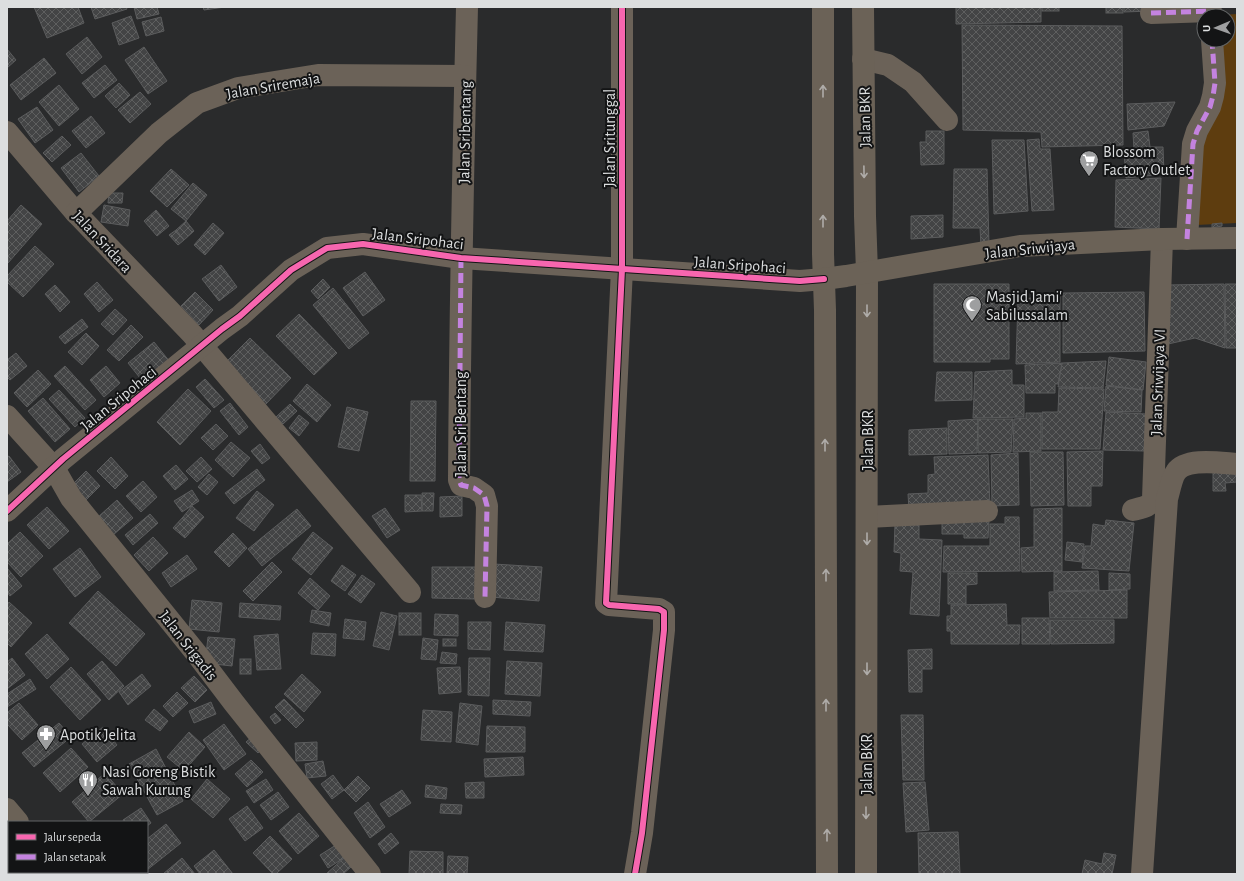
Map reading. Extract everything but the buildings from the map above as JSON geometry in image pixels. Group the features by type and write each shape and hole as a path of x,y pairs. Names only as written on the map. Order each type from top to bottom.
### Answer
{"main road":[{"path":"823,7 827,874"},
{"name":"Jalan BKR","path":"863,7 867,272 866,874"},
{"name":"Jalan Sriwijaya","path":"824,279 1020,246 1237,238"},
{"path":"7,809 17,821"}],"street":[{"name":"Jalan Sribentang","path":"461,258 467,7"},
{"name":"Jalan Sritunggal","path":"622,7 622,269 606,603 609,605 659,609 664,612 664,630 643,825 635,874"},
{"path":"1150,13 1196,11"},
{"path":"1187,239 1193,144 1197,131 1210,107 1215,83 1213,48"},
{"path":"863,59 888,65 913,82 947,120"},
{"name":"Jalan Sriremaja","path":"76,213 159,133 197,103 238,88 318,75 465,76"},
{"name":"Jalan Sridara","path":"7,132 76,213 192,334 410,592"},
{"name":"Jalan Sriwijaya VI","path":"1133,510 1152,503 1153,499 1162,240"},
{"name":"Jalan Sripohaci","path":"7,511 54,468 222,329 240,316 291,270 327,248 363,244 461,258 800,281 824,279"},
{"name":"Jalan Sri Bentang","path":"461,258 459,480 461,485 474,488 484,495 487,506 485,597"},
{"name":"Jalan Srigadis","path":"7,416 54,468 71,498 196,653 370,874"},
{"path":"1142,874 1167,499 1175,472 1184,465 1196,462 1237,464"},
{"path":"867,517 987,511"}],"shaded area":[{"path":"1236,14 1237,223 1196,225 1202,140 1219,48 1236,48"}],"marked path":[{"path":"1151,13 1196,12"},
{"path":"1187,239 1193,144 1197,131 1210,107 1215,83 1213,48"},
{"path":"461,258 459,480 461,485 474,488 484,495 487,506 485,597"}],"cycle path":[{"path":"622,7 622,269 606,603 609,605 659,609 664,612 664,630 642,833 635,874"},
{"path":"7,511 63,459 240,316 291,270 327,248 363,244 461,258 800,281 824,279"}],"place":[{"name":"Blossom Factory Outlet","path":"1089,177"},
{"name":"Masjid Jami' Sabilussalam","path":"972,322"},
{"name":"Apotik Jelita","path":"46,751"},
{"name":"Nasi Goreng Bistik Sawah Kurung","path":"88,797"}]}
